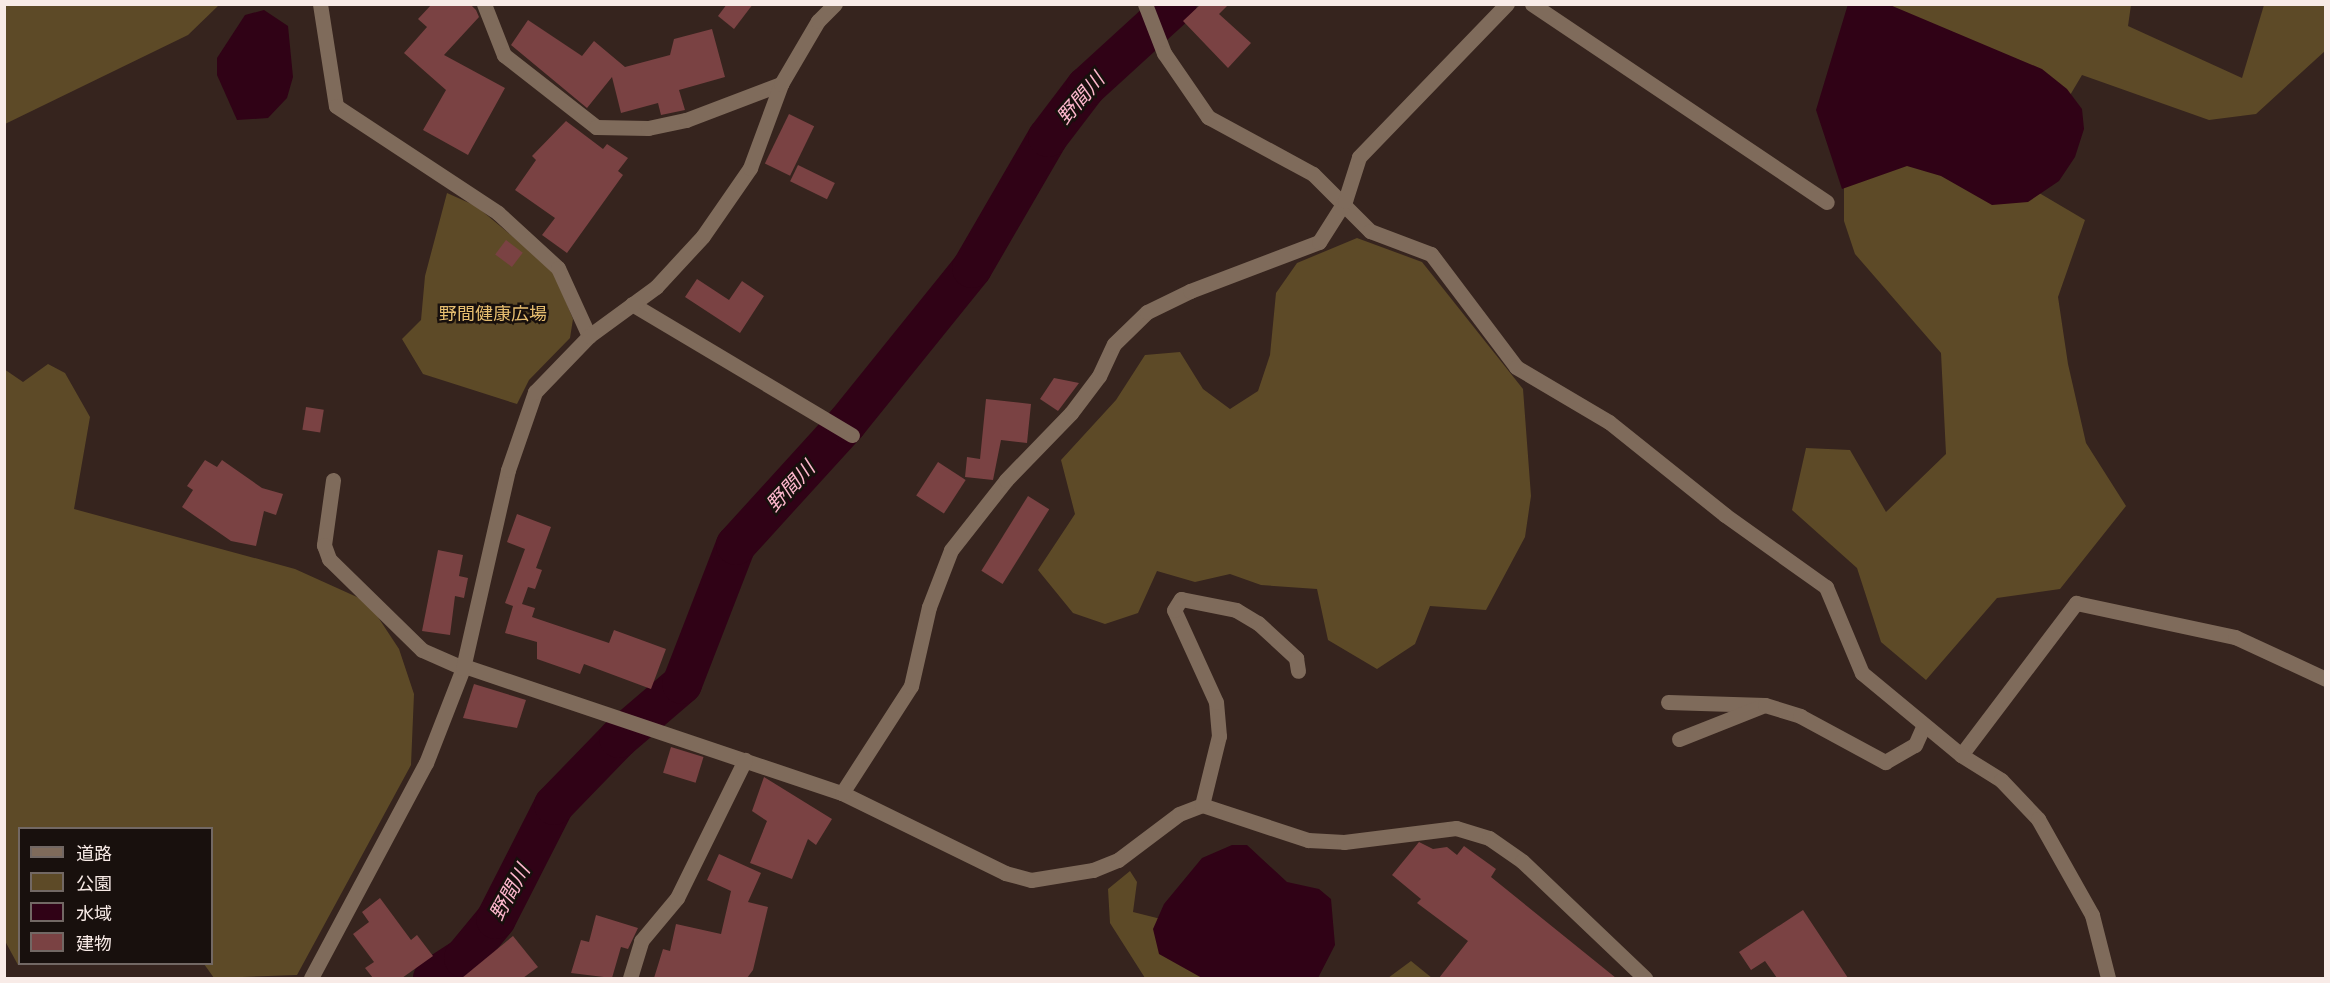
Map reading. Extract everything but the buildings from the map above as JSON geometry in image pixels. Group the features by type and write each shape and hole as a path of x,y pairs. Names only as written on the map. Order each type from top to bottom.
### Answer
{"street":[{"path":"320,4 336,106 498,213 558,268 589,336"},
{"path":"484,4 504,55 596,127 648,128 686,120 781,84"},
{"path":"311,978 426,763 464,667 508,470 535,392 589,336 632,304 703,236 750,168 781,84 818,21 835,4"},
{"path":"1146,4 1164,53 1208,117 1313,174 1345,201 1370,231 1431,254 1516,367 1609,422 1725,515 1826,587 1862,673 1961,755 2001,780 2038,819 2092,915 2108,978"},
{"path":"842,793 911,686 929,607 951,550 1006,480 1071,413 1099,376 1114,344 1147,312 1190,291 1319,242 1345,201 1359,157 1403,106 1507,4"},
{"path":"1532,4 1827,202"},
{"path":"632,304 852,435"},
{"path":"333,480 324,545 329,559 422,650 464,667 842,793 1005,873 1031,880 1109,863 1179,814 1202,805 1308,840 1344,842 1429,828 1456,828 1489,838 1558,892 1645,978"},
{"path":"1202,805 1219,736 1216,702 1174,610 1181,599 1236,610 1258,623 1296,658 1298,671"},
{"path":"1961,755 2076,603 2235,637 2325,679"},
{"path":"1668,702 1765,705 1800,716 1885,762 1915,745 1924,725"},
{"path":"1679,739 1765,705"},
{"path":"630,978 641,941 677,898 746,760"}],"green space":[{"path":"5,4 219,5 188,35 5,124"},
{"path":"1863,5 2131,5 2128,26 2242,78 2264,5 2325,5 2325,51 2256,114 2209,120 2082,75 2019,181 2085,220 2058,297 2068,364 2086,443 2126,506 2060,589 1997,598 1926,680 1881,642 1857,568 1792,510 1806,448 1850,450 1886,512 1946,454 1941,353 1855,254 1844,221 1844,152"},
{"name":"野間健康広場","path":"447,193 476,206 553,270 573,319 570,338 529,380 517,404 423,374 402,339 421,320 425,276"},
{"path":"1357,238 1422,262 1523,389 1531,496 1525,537 1486,610 1430,606 1415,644 1377,669 1328,640 1317,589 1261,585 1230,574 1195,582 1157,571 1138,613 1105,624 1073,613 1038,570 1075,514 1061,460 1116,400 1145,355 1180,352 1203,389 1230,409 1258,391 1270,355 1276,293 1297,263"},
{"path":"48,364 65,373 90,417 74,509 295,569 368,602 399,649 414,694 411,765 297,975 214,978 205,965 213,965 213,827 18,827 18,965 5,941 4,369 23,382"},
{"path":"1130,871 1137,882 1133,912 1181,924 1277,978 1145,978 1110,923 1108,889"},
{"path":"1411,961 1432,978 1388,978"}],"water":[{"path":"1848,4 1890,5 2042,69 2067,89 2082,109 2084,129 2075,157 2059,181 2028,202 1992,205 1941,176 1907,166 1842,189 1816,110"},
{"path":"264,10 288,26 293,77 287,98 268,118 237,120 217,75 217,58 245,15"},
{"path":"1232,845 1247,845 1287,882 1319,889 1331,899 1335,945 1318,978 1202,978 1159,954 1153,929 1164,904 1202,858"}],"waterway":[{"name":"野間川","path":"433,978 464,958 496,919 554,805 619,738 682,684 736,545 847,423 972,268 1048,137 1086,87 1177,4"}]}
